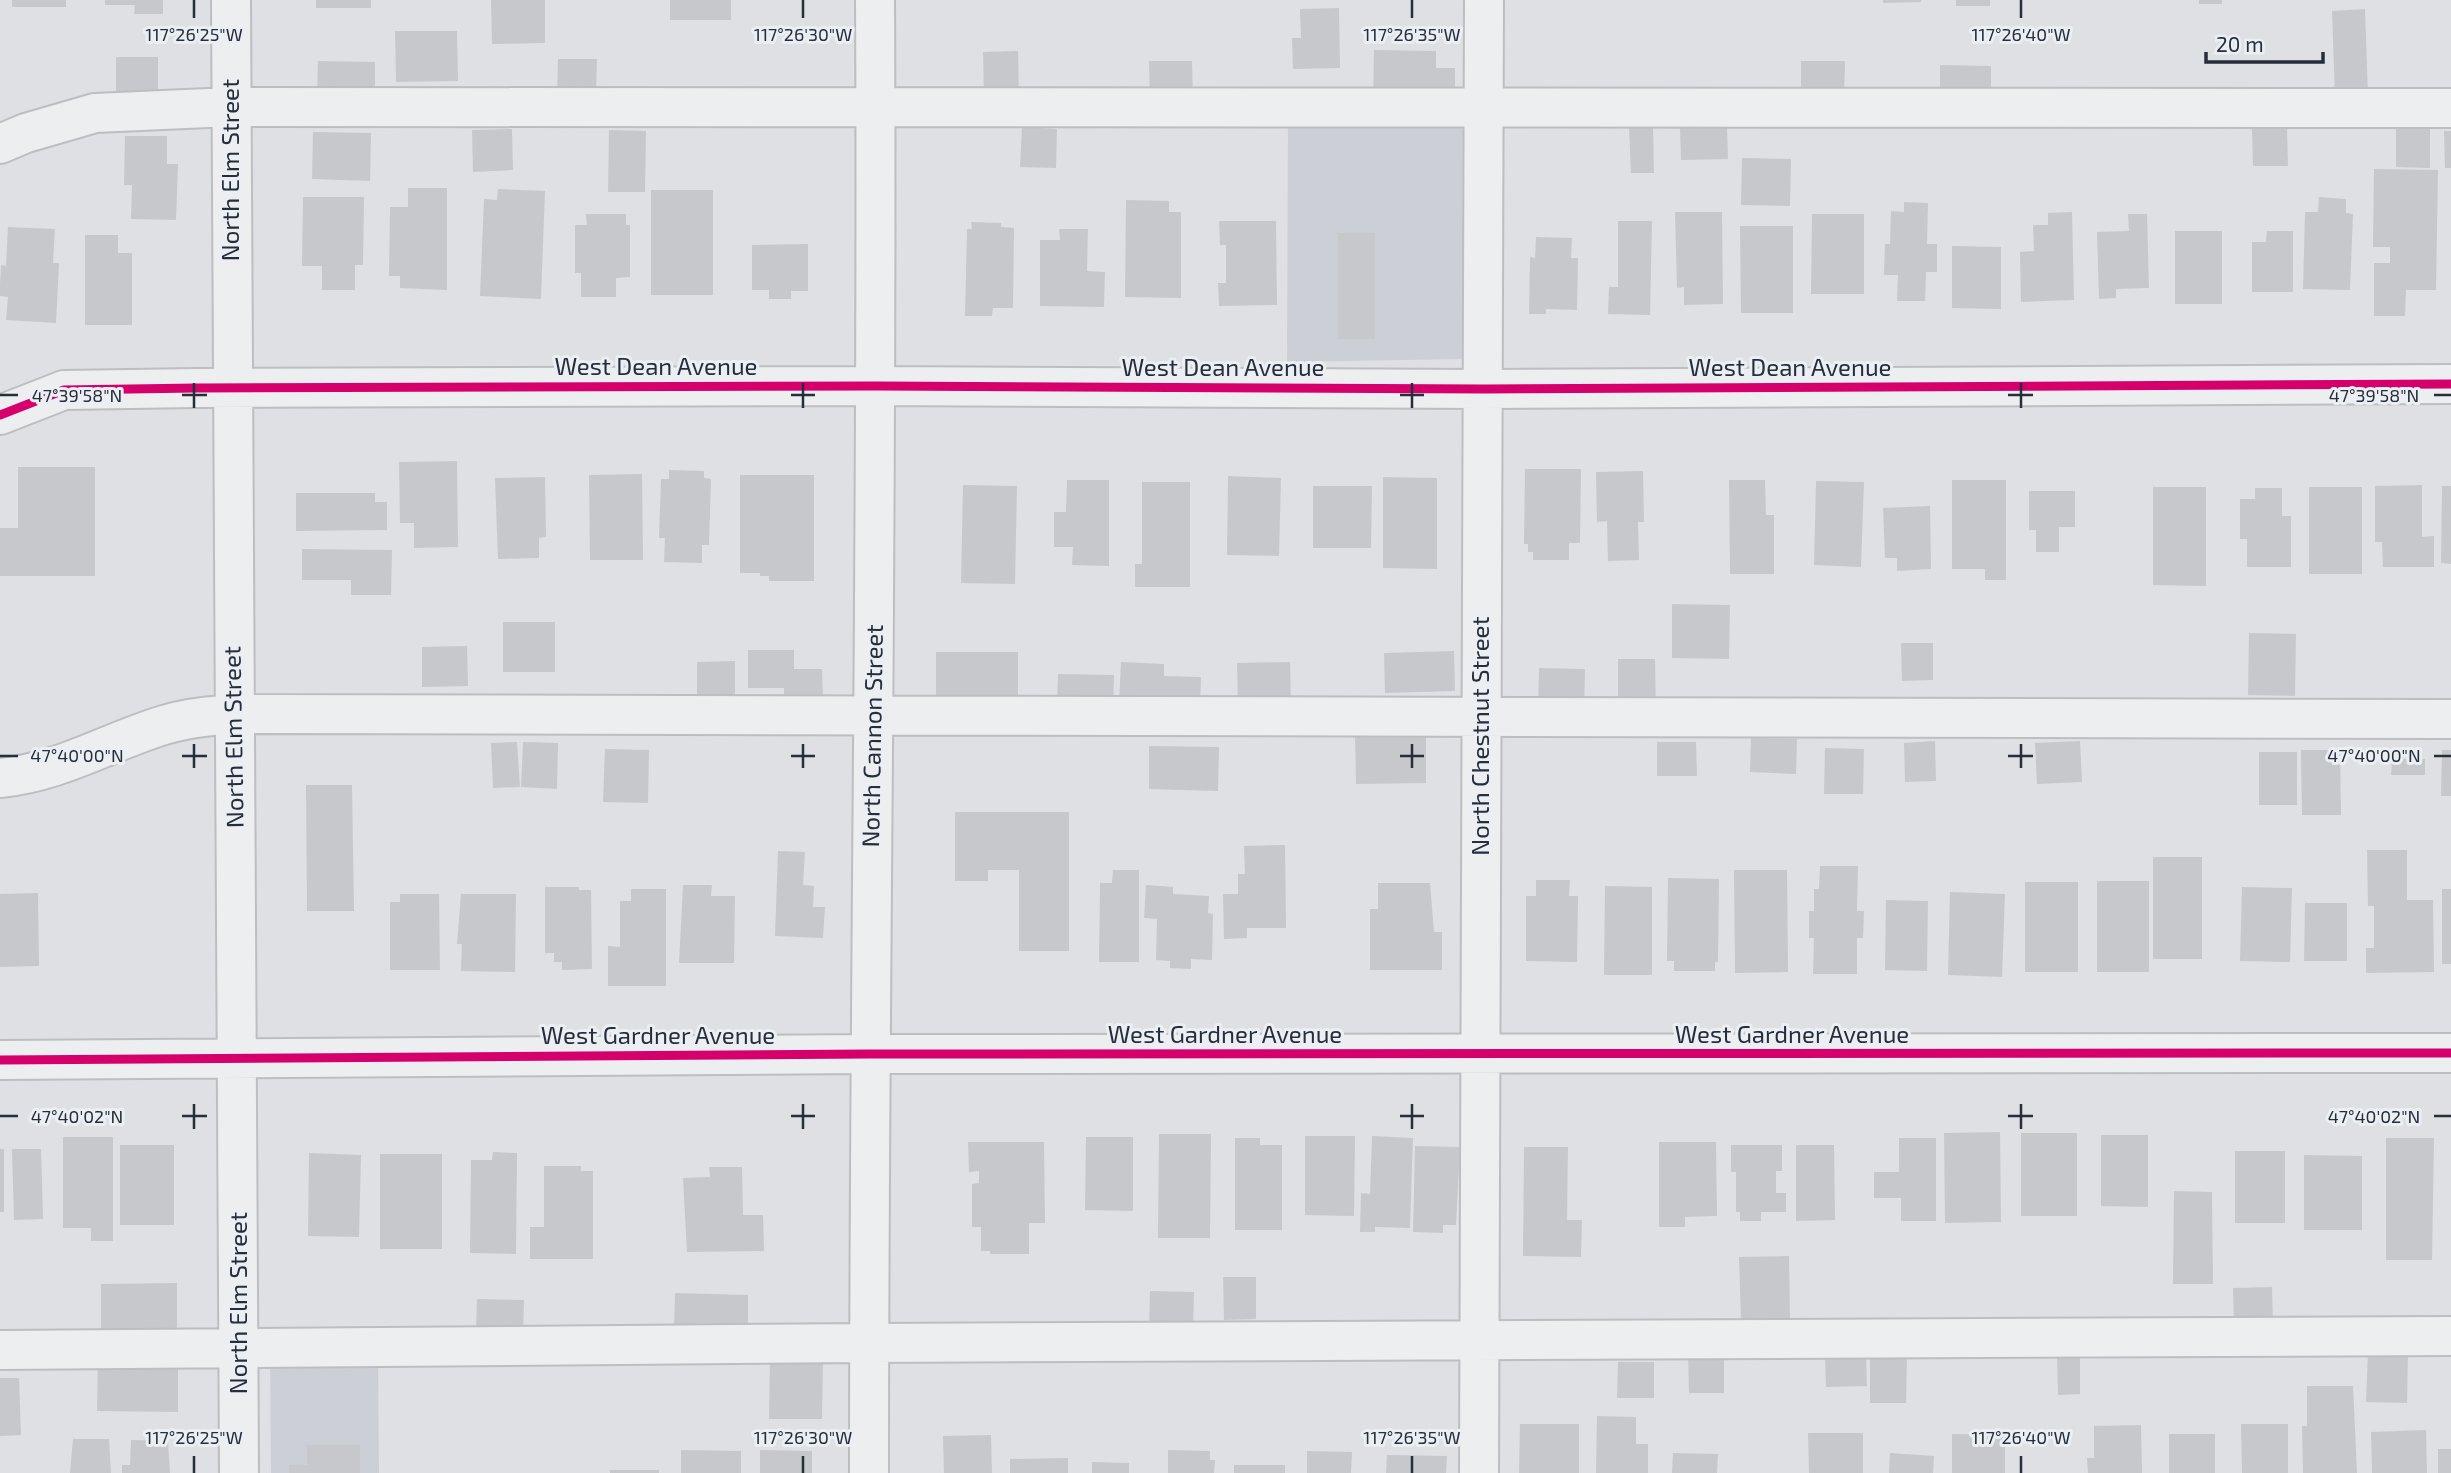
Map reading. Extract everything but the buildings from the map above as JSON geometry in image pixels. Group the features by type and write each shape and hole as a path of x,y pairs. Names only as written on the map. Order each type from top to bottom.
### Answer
{"street":[{"name":"North Elm Street","path":"231,0 231,388 239,1473"},
{"name":"North Cannon Street","path":"869,1473 869,1054 877,386 876,0"},
{"name":"North Chestnut Street","path":"1479,1473 1484,0"},
{"path":"0,144 26,133 94,113 231,107 2451,108"},
{"name":"West Dean Avenue","path":"0,415 64,390 877,386 1484,389 2451,384"},
{"path":"0,778 58,766 162,726 196,717 234,714 1481,719 2451,719"},
{"name":"West Gardner Avenue","path":"0,1060 869,1054 2451,1053"},
{"path":"0,1350 2451,1336"}],"shaded area":[{"path":"1288,114 1473,114 1469,353 1463,359 1287,362"},
{"path":"378,1350 379,1473 271,1473 270,1352"}],"cycle path":[{"path":"0,415 64,390 196,388 877,386 1484,389 2451,384"},
{"path":"0,1060 869,1054 2451,1053"}]}
